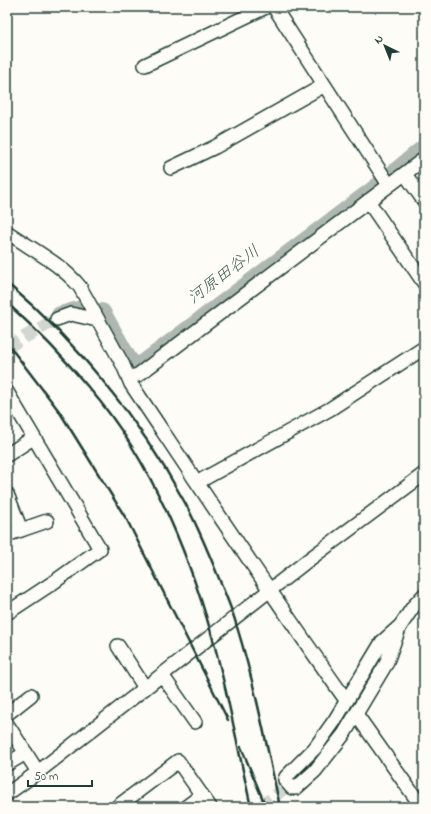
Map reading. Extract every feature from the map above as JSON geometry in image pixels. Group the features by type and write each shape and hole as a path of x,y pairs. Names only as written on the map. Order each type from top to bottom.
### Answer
{"street":[{"path":"145,65 266,7"},
{"path":"274,7 323,86 386,180"},
{"path":"171,168 215,147 323,86"},
{"path":"129,377 138,374 368,201 386,180 405,174 424,160"},
{"path":"405,174 424,201"},
{"path":"368,201 424,283"},
{"path":"7,232 51,260 80,287 129,377 131,384 198,482 269,592 346,700"},
{"path":"57,319 71,314 94,313"},
{"path":"198,482 330,409 424,348"},
{"path":"7,392 100,549 54,582 9,607"},
{"path":"7,455 33,438"},
{"path":"7,794 38,772 269,592 424,474"},
{"path":"7,494 21,530"},
{"path":"7,535 47,521"},
{"path":"295,779 328,746 400,626 413,607 424,595"},
{"path":"400,626 386,664 344,734 314,771 296,788 292,788 285,780 286,777 315,748 382,642 400,626"},
{"path":"118,646 145,688"},
{"path":"162,675 195,722"},
{"path":"7,714 30,695"},
{"path":"356,714 422,807"},
{"path":"7,724 38,772"},
{"path":"7,764 26,752"},
{"path":"117,807 178,761 210,807"},
{"path":"186,807 202,795"}],"waterway":[{"name":"河原田谷川","path":"59,314 80,308 103,311 130,359 135,363 140,364 377,185 424,146"}],"tunnel":[{"path":"7,347 57,319"},
{"path":"261,807 295,779"}],"railway":[{"path":"7,283 58,331 82,357 127,412 166,471 199,530 235,621 255,694 280,807"},
{"path":"7,303 60,355 110,415 130,443 163,505 191,570 212,636 228,700 251,807"},
{"path":"7,343 59,411 127,520 228,720"},
{"path":"241,747 266,807"}]}
